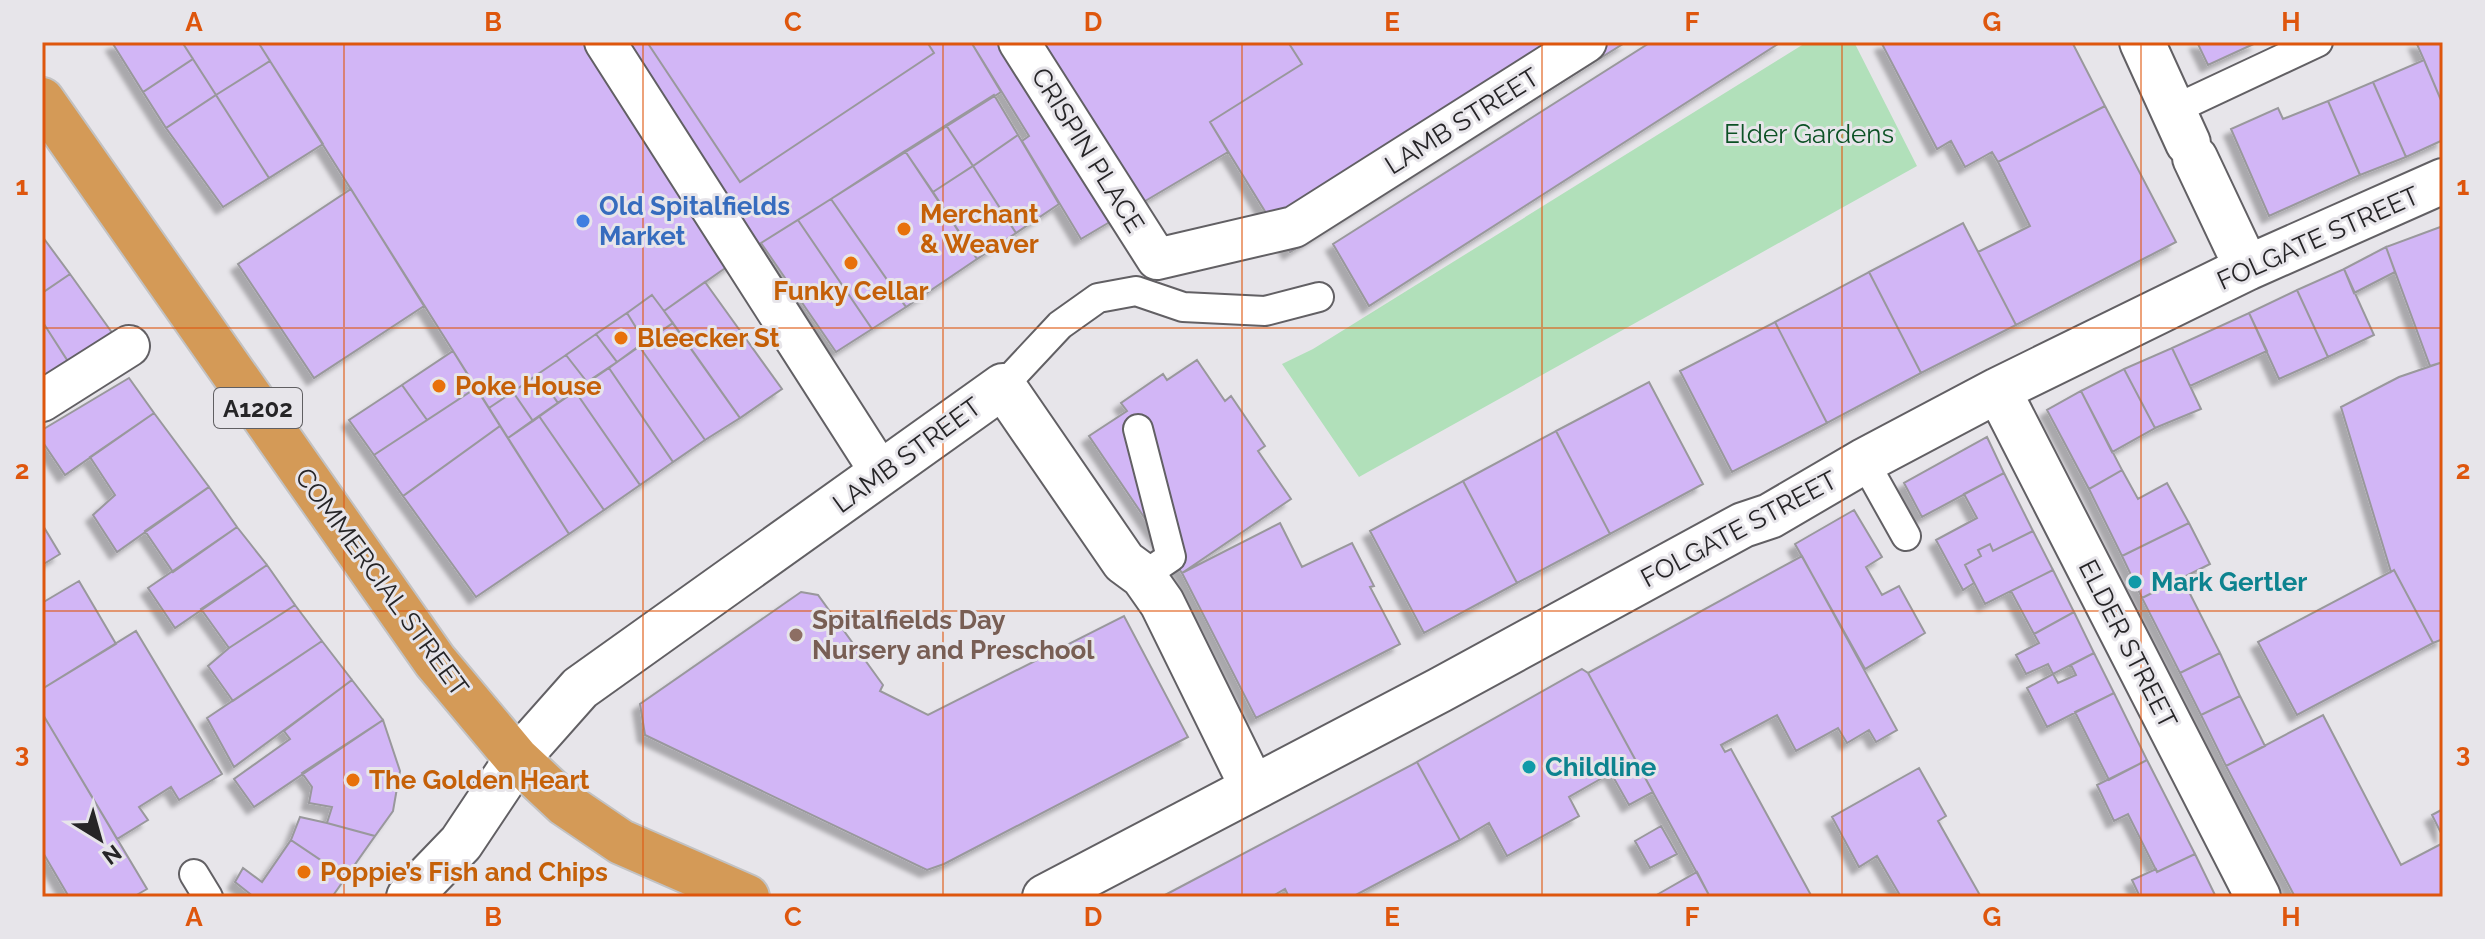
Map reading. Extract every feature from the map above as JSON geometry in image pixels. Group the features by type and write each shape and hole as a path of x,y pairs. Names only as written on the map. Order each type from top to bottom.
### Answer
{"highway":[{"name":"COMMERCIAL STREET","path":"42,100 435,661 517,759 565,804 621,842 747,897"}],"street":[{"path":"605,42 881,473"},
{"name":"CRISPIN PLACE","path":"1019,42 1146,275"},
{"name":"LAMB STREET","path":"1146,275 1294,227 1586,42"},
{"path":"2142,42 2247,268"},
{"name":"FOLGATE STREET","path":"1045,897 1440,690 1743,525 1770,516 1864,461 1998,390 2247,268 2443,181"},
{"path":"42,401 129,346"},
{"name":"LAMB STREET","path":"409,897 461,843 517,759 580,688 1003,386 1124,562 1153,590 1253,788"},
{"name":"ELDER STREET","path":"1998,390 2258,897"}],"lane":[{"path":"2185,137 2318,42"},
{"path":"1003,386 1060,325 1098,298 1146,275 1183,307 1265,311 1319,297"},
{"path":"1138,429 1171,557 1153,590"},
{"path":"1864,461 1906,536"}],"green space":[{"name":"Elder Gardens","path":"1807,42 1854,42 1917,166 1359,477 1282,364 1313,349"}],"building":[{"path":"182,42 193,59 143,92 113,44"},
{"path":"182,42 258,42 270,61 216,95"},
{"name":"Old Spitalfields Market","path":"258,42 971,42 1001,92 761,243 664,311 673,323 508,438"},
{"path":"647,42 927,42 934,53 740,182"},
{"path":"971,42 1288,42 1302,64 1210,122 1228,152 1081,239 1022,141 1029,136"},
{"path":"1288,42 1626,42 1290,252 1210,122 1302,64"},
{"path":"1651,42 1781,42 1369,306 1333,244"},
{"path":"2072,42 2105,106 1998,162 1992,152 1965,167 1951,141 1937,149 1882,44"},
{"path":"2197,42 2258,42 2208,65"},
{"path":"2416,42 2443,42 2443,105 2424,60"},
{"path":"193,59 216,95 166,128 143,92"},
{"path":"2424,60 2443,105 2443,140 2406,157 2373,82"},
{"path":"270,61 323,144 269,178 216,95"},
{"path":"2373,82 2406,157 2360,175 2328,101"},
{"path":"216,95 269,178 223,207 166,128"},
{"path":"994,95 1018,135 973,166 946,125"},
{"path":"2328,101 2360,175 2269,216 2231,129 2278,108 2283,119"},
{"path":"2105,106 2176,242 2016,325 1978,252 2030,226 1998,162"},
{"path":"946,125 973,166 933,192 905,151"},
{"path":"1018,135 1059,204 1016,233 973,166"},
{"name":"Merchant & Weaver","path":"905,151 977,259 906,307 831,199"},
{"path":"973,166 1016,233 977,259 933,192"},
{"path":"351,189 424,306 314,378 238,264"},
{"name":"Funky Cellar","path":"831,199 906,307 872,329 798,220"},
{"path":"798,220 872,329 836,352 761,243"},
{"path":"1963,223 2016,325 1921,373 1869,272"},
{"path":"2443,226 2443,362 2430,366 2386,247"},
{"path":"42,236 70,274 42,293"},
{"path":"2386,247 2395,272 2354,293 2344,269"},
{"path":"2344,269 2374,335 2328,357 2297,290"},
{"path":"1869,272 1921,373 1827,423 1775,322"},
{"path":"70,274 113,334 69,363 42,321 42,293"},
{"path":"705,282 782,389 740,418 664,311"},
{"path":"2297,290 2328,357 2279,379 2249,313"},
{"path":"652,295 673,323 645,342 627,313"},
{"name":"Bleecker St","path":"627,313 645,342 617,362 596,334"},
{"path":"2249,313 2267,351 2190,386 2172,348"},
{"path":"42,321 69,363 42,380"},
{"path":"1775,322 1827,423 1732,472 1680,371"},
{"path":"673,323 740,418 705,440 639,346"},
{"path":"596,334 617,362 587,382 566,355"},
{"path":"639,346 705,440 673,462 609,368"},
{"path":"2172,348 2201,409 2155,428 2124,369"},
{"name":"Poke House","path":"453,351 476,388 427,420 402,385"},
{"path":"566,355 587,382 558,403 538,374"},
{"path":"1197,360 1225,401 1231,396 1265,446 1258,451 1291,499 1182,573 1089,436 1127,411 1121,403 1163,374 1167,380"},
{"path":"2443,362 2443,639 2433,643 2394,570 2391,572 2341,407 2399,377"},
{"path":"609,368 673,462 640,485 575,391"},
{"path":"2124,369 2155,428 2112,452 2081,391"},
{"path":"538,374 558,403 533,421 513,392"},
{"path":"129,378 154,413 65,475 42,441 42,430"},
{"path":"1649,382 1703,484 1610,534 1556,431"},
{"path":"402,385 427,420 374,455 349,420"},
{"path":"476,388 500,426 403,496 374,455"},
{"path":"575,391 640,485 604,510 539,416"},
{"path":"2081,391 2122,470 2089,489 2047,410"},
{"path":"513,392 533,421 508,438 489,408"},
{"path":"154,413 209,487 117,552 93,515 115,495 90,457"},
{"path":"539,416 604,510 569,534 508,438"},
{"path":"500,426 569,534 476,597 403,496"},
{"path":"1556,431 1610,534 1517,583 1463,481"},
{"path":"1987,437 2004,473 1922,517 1904,483"},
{"path":"2122,470 2138,499 2167,483 2189,523 2122,556 2089,489"},
{"path":"2004,473 2033,531 1993,551 1990,544 1978,550 1981,556 1965,565 1974,583 1963,590 1936,540 1977,518 1964,494"},
{"path":"1463,481 1517,583 1424,633 1370,531"},
{"path":"209,487 237,527 173,572 145,531"},
{"path":"1854,510 1882,557 1866,567 1882,595 1899,586 1925,633 1865,669 1795,544"},
{"path":"1280,523 1302,567 1352,543 1374,586 1370,587 1400,644 1256,718 1182,573"},
{"path":"2189,523 2210,564 2142,598 2122,556"},
{"path":"42,524 60,554 42,565"},
{"path":"237,527 267,565 175,628 148,588"},
{"path":"2033,531 2053,570 1985,604 1965,565 1981,556 1978,550 1990,544 1993,551"},
{"path":"1802,556 1897,730 1876,742 1869,730 1847,743 1838,728 1796,751 1777,715 1721,745 1725,752 1731,749 1812,897 1710,897 1588,673"},
{"path":"267,565 295,605 229,648 201,609"},
{"path":"2053,570 2074,612 2034,634 2011,591"},
{"path":"2394,570 2433,643 2297,715 2258,642"},
{"path":"2182,578 2220,653 2180,673 2142,598"},
{"path":"79,581 116,644 42,689 42,603"},
{"path":"801,592 818,595 883,685 880,691 928,715 1124,616 1188,737 927,870 645,735 640,704"},
{"path":"295,605 322,641 233,701 208,666 229,648"},
{"path":"2074,612 2094,653 2053,674 2048,664 2026,674 2016,655 2039,643 2034,634"},
{"path":"136,631 222,774 179,800 171,787 139,807 148,820 117,839 42,713 42,689"},
{"path":"322,641 352,680 234,767 207,718"},
{"path":"2094,653 2114,693 2047,727 2027,688 2053,674 2058,683 2076,675 2071,665"},
{"path":"2220,653 2240,696 2201,715 2180,673"},
{"name":"Childline","path":"1582,669 1588,673 1653,792 1629,805 1611,773 1569,797 1579,816 1507,856 1489,823 1460,840 1417,762"},
{"path":"352,680 383,720 254,807 234,779 290,739 284,731"},
{"path":"2114,693 2147,760 2109,780 2075,712"},
{"path":"2240,696 2265,746 2226,766 2201,715"},
{"path":"42,713 147,889 133,897 69,897 42,851"},
{"path":"2323,715 2401,865 2443,843 2443,897 2295,897 2226,766"},
{"name":"The Golden Heart","path":"383,720 400,771 393,811 375,836 327,823 332,807 309,803 312,787 302,773"},
{"path":"2147,760 2195,854 2157,872 2128,814 2114,821 2097,785"},
{"path":"1417,762 1460,840 1352,897 1289,897 1285,889 1271,897 1165,895"},
{"path":"1919,768 1946,816 1938,821 1981,897 1901,897 1877,856 1859,867 1832,817"},
{"path":"2443,809 2443,837 2432,815"},
{"path":"300,817 375,836 346,877 291,840"},
{"path":"1661,826 1677,854 1650,868 1635,841"},
{"name":"Poppie’s Fish and Chips","path":"291,840 346,877 332,897 254,897 235,882 243,868 262,882"},
{"path":"2195,854 2216,897 2140,897 2132,880"},
{"path":"1697,872 1710,897 1653,897 1660,893"}],"place":[{"name":"Old Spitalfields Market","path":"583,221"},
{"name":"Merchant & Weaver","path":"904,229"},
{"name":"Funky Cellar","path":"851,263"},
{"name":"Bleecker St","path":"621,338"},
{"name":"Poke House","path":"439,386"},
{"name":"Mark Gertler","path":"2135,582"},
{"name":"Spitalfields Day Nursery and Preschool","path":"796,635"},
{"name":"Childline","path":"1529,767"},
{"name":"The Golden Heart","path":"353,780"},
{"name":"Poppie’s Fish and Chips","path":"304,872"}]}
